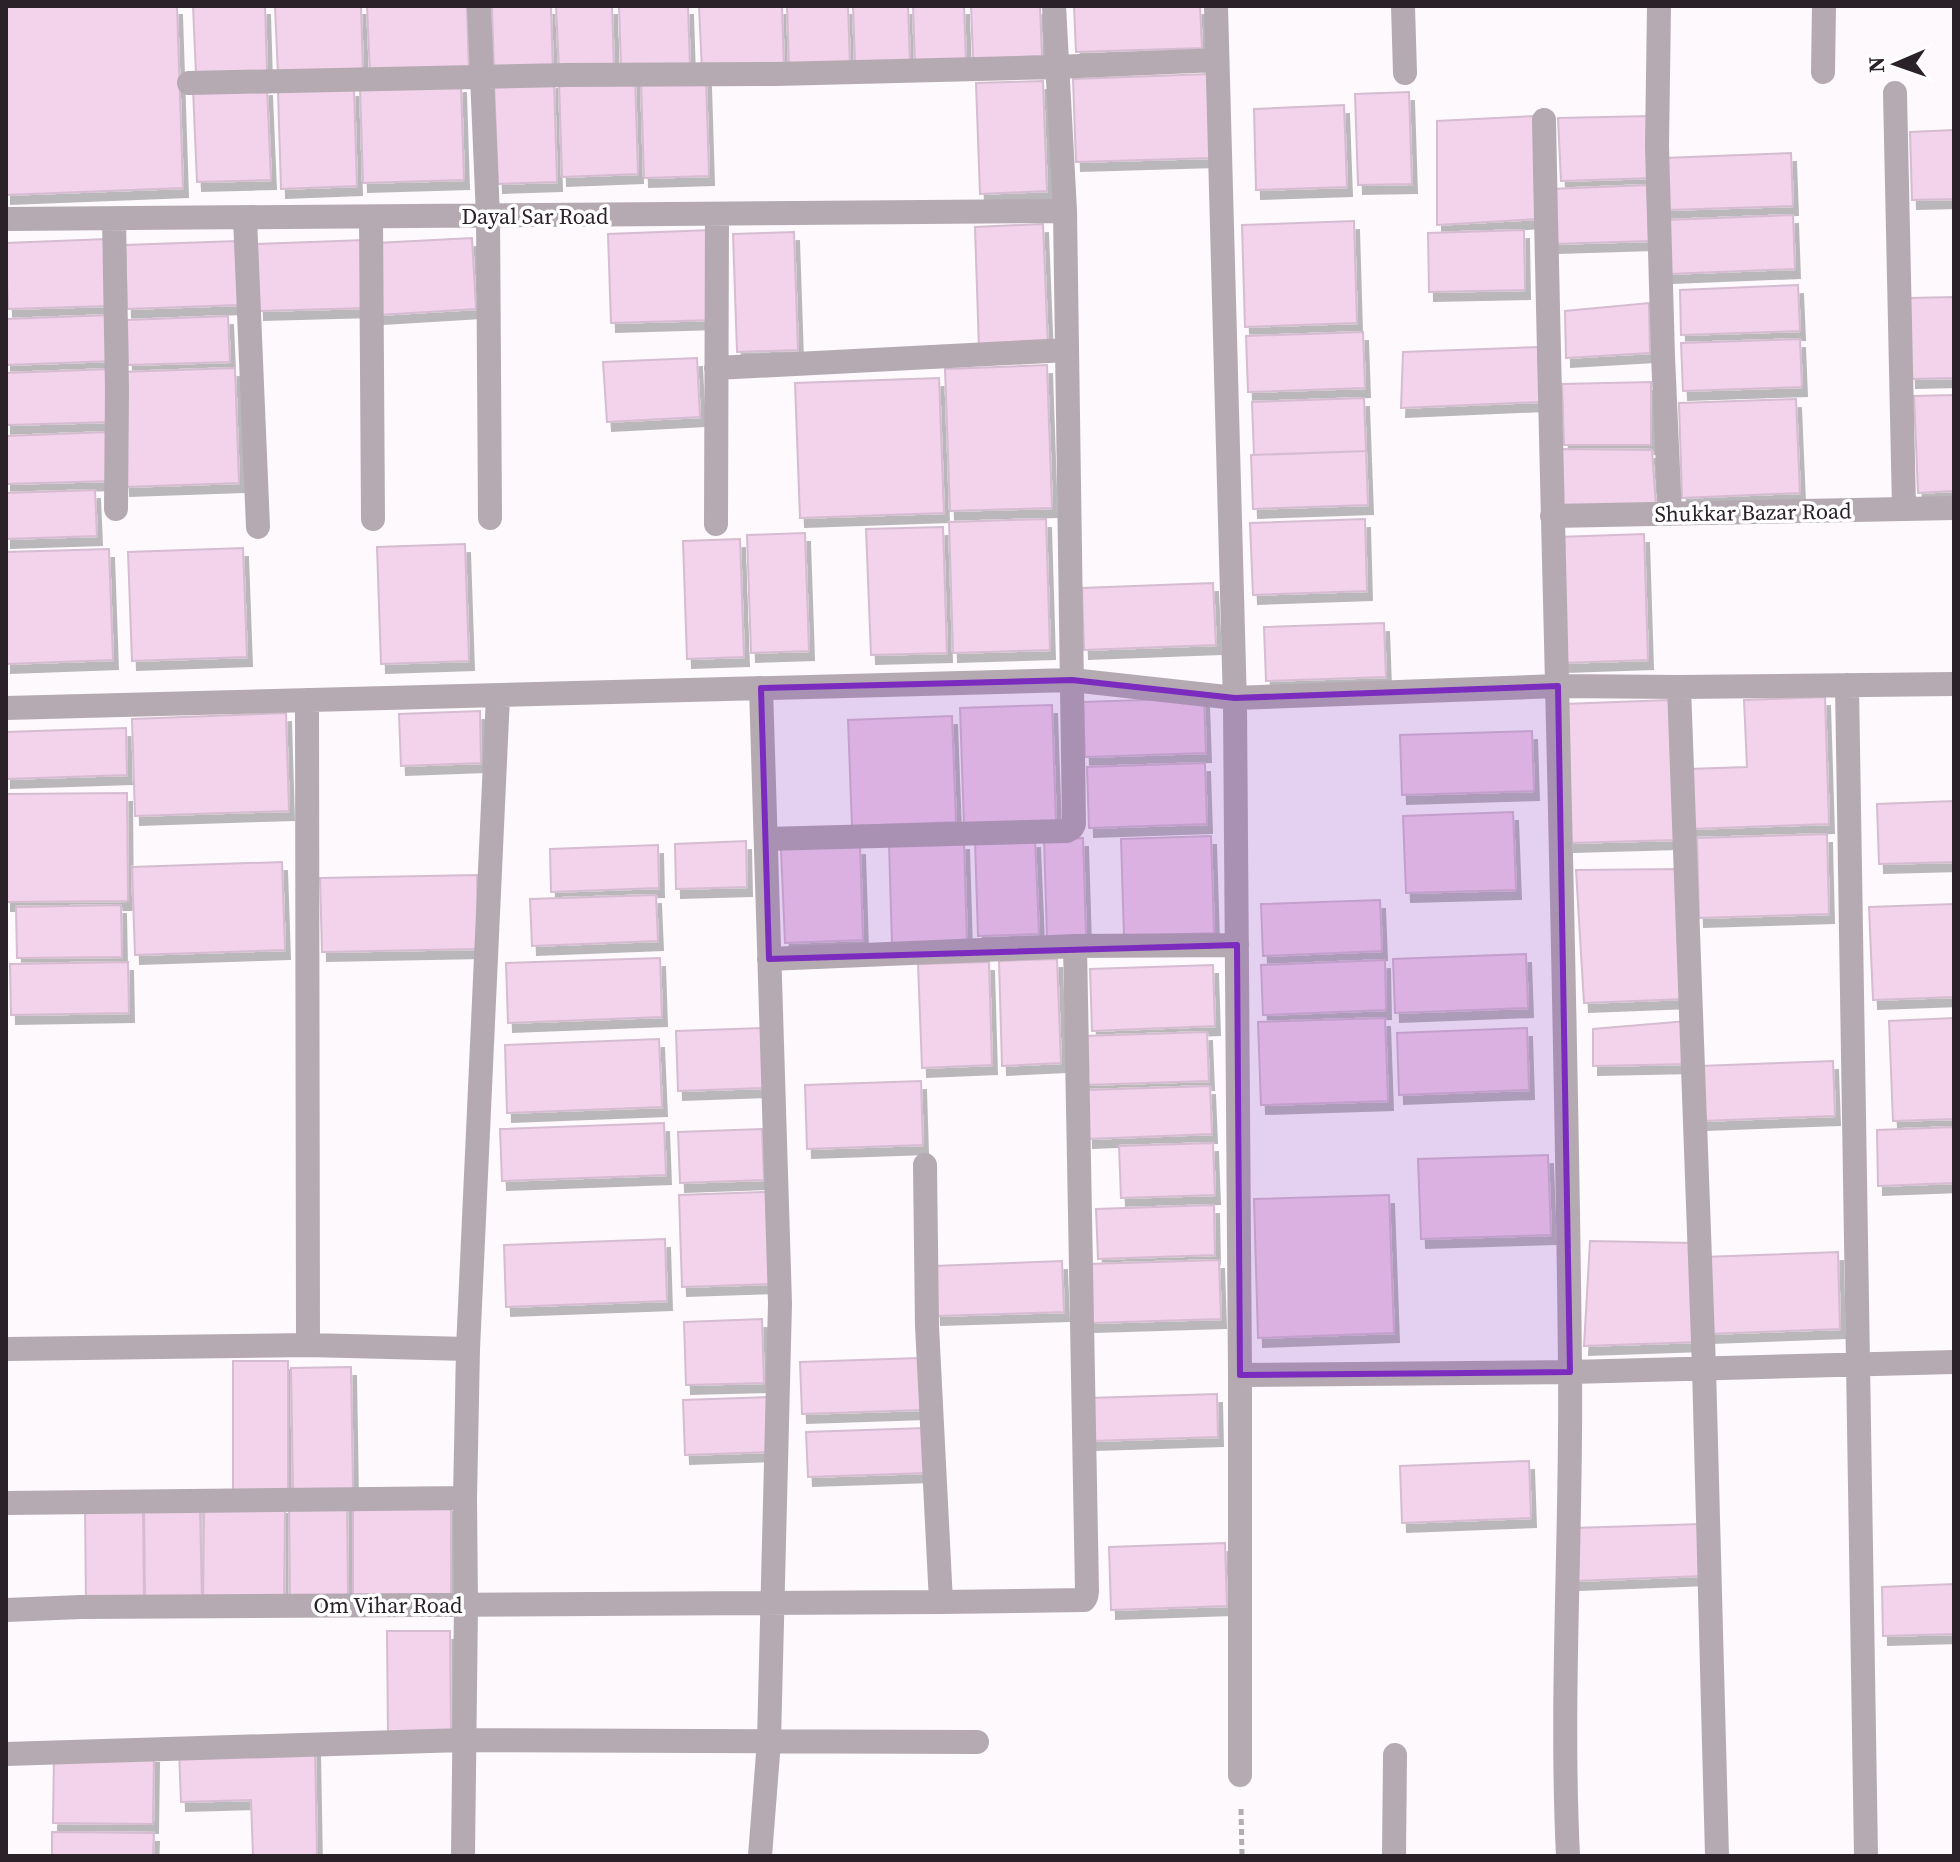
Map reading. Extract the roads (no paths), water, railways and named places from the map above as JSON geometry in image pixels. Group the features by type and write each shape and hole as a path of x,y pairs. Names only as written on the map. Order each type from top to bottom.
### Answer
{"street":[{"path":"479,6 488,216 490,518"},
{"path":"766,839 1067,831 1074,824 1065,211 1054,6"},
{"path":"1216,6 1235,698 1240,1775"},
{"path":"1403,6 1405,73"},
{"path":"1659,6 1657,146 1670,514"},
{"path":"1823,72 1824,6"},
{"path":"189,83 776,74 1217,60"},
{"path":"1895,93 1904,508"},
{"path":"1544,120 1570,1372 1564,1778 1568,1856"},
{"name":"Dayal Sar Road","path":"6,219 1065,211"},
{"path":"716,524 717,215"},
{"path":"371,217 373,519"},
{"path":"245,218 258,527"},
{"path":"114,219 116,509"},
{"path":"716,368 1067,350"},
{"name":"Shukkar Bazar Road","path":"1552,516 1954,508"},
{"path":"6,708 1072,680 1235,698 1558,686 1954,684"},
{"path":"1847,685 1866,1856"},
{"path":"1679,687 1704,1368 1717,1856"},
{"path":"760,1856 769,1741 780,1303 761,688"},
{"path":"463,1856 468,1349 498,696"},
{"path":"307,700 308,1345"},
{"path":"769,959 1075,946 1237,945"},
{"name":"Om Vihar Road","path":"6,1610 1084,1600 1075,946"},
{"path":"925,1165 927,1326 941,1602"},
{"path":"6,1349 308,1345 468,1349"},
{"path":"1240,1375 1570,1372 1954,1362"},
{"path":"6,1503 465,1498"},
{"path":"6,1754 463,1740 977,1742"},
{"path":"1394,1856 1395,1755"}]}
